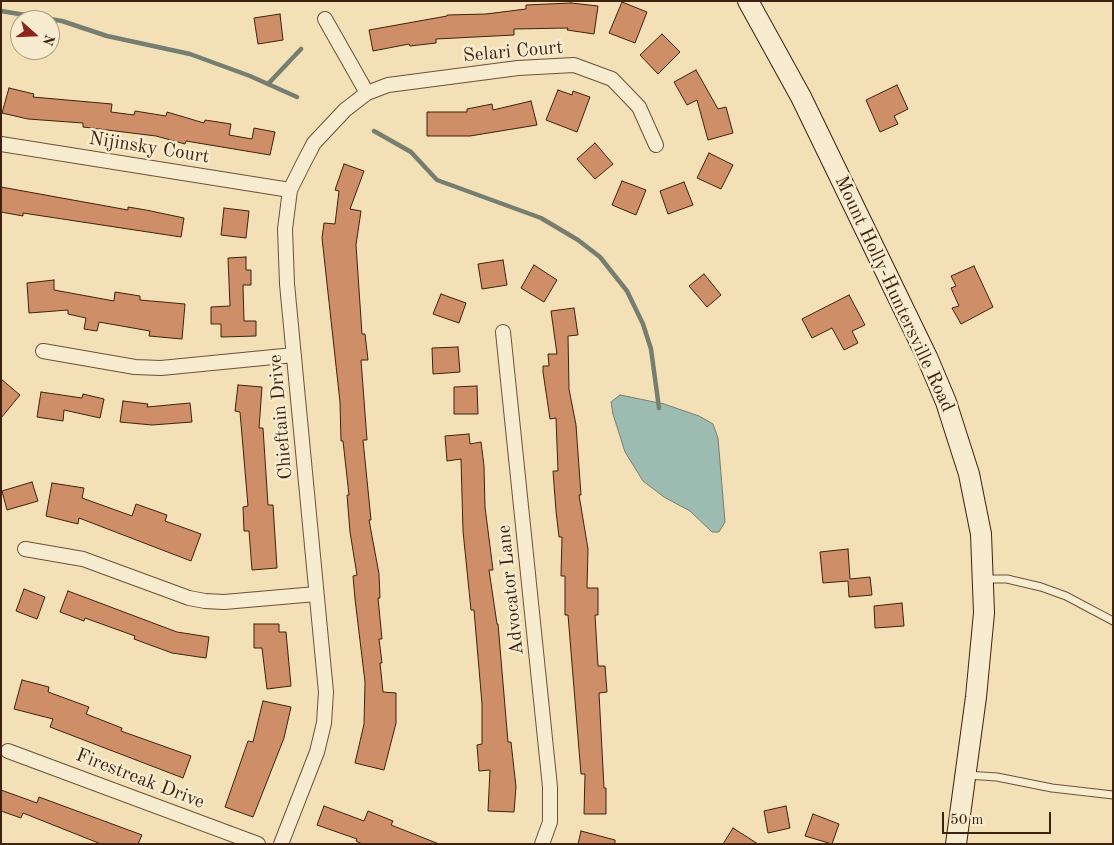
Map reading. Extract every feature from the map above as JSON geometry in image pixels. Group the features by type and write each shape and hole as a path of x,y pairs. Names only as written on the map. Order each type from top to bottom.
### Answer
{"main road":[{"name":"Mount Holly-Huntersville Road","path":"748,1 800,97 927,357 946,402 969,474 981,534 984,579 982,650 956,844"}],"street":[{"path":"325,18 367,93"},
{"name":"Selari Court","path":"367,93 401,82 518,68 574,65 612,78 639,107 656,145"},
{"name":"Chieftain Drive","path":"281,844 318,752 324,723 326,692 294,355 285,229 290,190 314,143 345,110 367,93"},
{"name":"Nijinsky Court","path":"1,144 290,190"},
{"name":"Advocator Lane","path":"503,332 550,787 550,822 542,844"},
{"path":"44,351 134,368 161,368 294,355"},
{"path":"25,549 83,559 189,598 205,601 224,602 316,594"},
{"name":"Firestreak Drive","path":"8,751 258,844"}],"lane":[{"path":"984,579 1007,579 1042,587 1066,596 1113,621"},
{"path":"966,775 997,777 1052,788 1113,795"}],"water":[{"path":"620,395 664,404 699,416 713,424 718,438 725,522 719,532 712,532 690,511 664,497 643,481 625,452 613,414 611,402"}],"building":[{"path":"622,2 647,12 635,43 609,33"},
{"path":"571,3 598,6 594,34 567,30 568,28 514,29 514,35 436,39 436,43 410,46 409,44 373,51 369,30 447,15 486,14 526,9 526,5"},
{"path":"280,14 283,40 258,44 254,18"},
{"path":"662,34 680,52 658,74 640,55"},
{"path":"696,70 718,109 726,107 733,133 708,140 697,100 687,105 674,82"},
{"path":"897,85 908,109 894,116 898,124 880,132 866,100"},
{"path":"9,88 34,94 33,97 112,104 111,112 134,115 135,111 166,116 167,112 204,123 205,120 231,124 229,135 252,139 254,128 275,132 270,155 186,141 185,144 156,136 83,127 83,123 28,119 2,113"},
{"path":"558,90 572,95 573,91 590,97 577,132 546,120"},
{"path":"531,101 537,125 470,136 427,136 427,112 467,112 467,109 492,104 493,110"},
{"path":"595,143 613,164 595,179 577,159"},
{"path":"709,153 733,165 721,189 697,178"},
{"path":"344,164 364,171 350,209 361,211 356,245 362,334 365,334 368,360 361,360 367,440 363,440 371,520 369,520 379,574 380,598 378,598 382,639 379,639 382,663 380,663 383,692 396,693 396,723 384,770 355,763 364,724 365,682 353,576 357,575 350,532 347,495 349,495 343,441 341,441 340,402 322,238 324,223 335,224 339,191 335,190"},
{"path":"622,181 646,190 636,215 612,205"},
{"path":"684,182 693,205 668,214 660,191"},
{"path":"1,187 128,210 128,207 146,210 184,218 181,237 23,213 23,216 1,212"},
{"path":"224,208 249,211 246,238 221,235"},
{"path":"246,257 246,270 251,270 251,285 243,285 244,321 256,321 256,336 221,337 221,324 211,324 211,307 230,306 228,258"},
{"path":"503,260 507,285 482,289 478,264"},
{"path":"534,265 557,280 544,302 521,288"},
{"path":"974,266 993,307 961,324 952,308 959,306 951,288 956,286 951,276"},
{"path":"704,274 721,295 707,307 689,286"},
{"path":"54,280 54,290 114,301 115,292 140,296 140,300 185,304 182,339 149,336 150,331 99,322 97,331 84,329 86,318 68,314 68,310 29,313 27,283"},
{"path":"441,294 466,303 459,323 433,314"},
{"path":"849,295 865,325 852,331 858,343 844,350 832,328 812,338 802,319"},
{"path":"574,308 578,335 568,336 569,389 576,425 581,495 579,495 588,549 587,588 598,588 598,615 595,615 598,666 605,666 607,692 599,693 604,788 606,788 606,814 584,814 585,774 581,774 568,615 565,615 565,576 561,576 562,537 559,537 553,471 558,471 556,418 550,419 543,372 543,366 549,366 548,354 557,354 551,311"},
{"path":"458,347 460,372 433,374 432,348"},
{"path":"1,379 20,395 1,418"},
{"path":"238,385 262,387 259,428 263,428 268,505 273,505 277,568 252,570 249,531 244,531 243,507 248,506 240,412 235,411"},
{"path":"477,386 478,414 454,414 454,387"},
{"path":"41,392 82,398 83,394 104,399 100,418 64,410 63,421 37,417"},
{"path":"123,401 148,404 147,407 190,403 192,422 152,425 120,422"},
{"path":"469,434 470,444 481,442 484,466 485,507 493,570 489,570 498,624 508,742 511,742 516,787 514,812 488,811 490,770 479,771 477,745 482,744 482,704 474,610 471,610 463,531 461,459 447,461 445,436"},
{"path":"32,482 38,501 7,510 2,491"},
{"path":"52,483 84,488 82,498 132,516 136,504 167,515 165,521 201,534 191,561 79,518 78,524 46,516"},
{"path":"848,549 850,579 870,577 872,595 849,597 848,581 823,583 820,552"},
{"path":"24,589 45,597 37,619 16,611"},
{"path":"68,591 177,632 209,637 206,658 172,653 134,639 135,636 85,618 84,621 60,612"},
{"path":"902,603 904,626 875,628 874,606"},
{"path":"254,624 279,624 279,632 286,632 291,686 267,689 262,648 254,648"},
{"path":"22,680 49,687 48,692 89,707 86,714 122,728 121,731 191,756 183,778 50,727 53,719 14,709"},
{"path":"263,701 291,707 284,738 253,817 225,807 248,741 253,742"},
{"path":"1,790 37,803 39,797 142,835 138,844 101,844 23,813 21,818 1,811"},
{"path":"324,806 364,821 368,811 393,821 391,825 439,844 362,844 356,841 357,839 317,825"},
{"path":"786,806 790,828 768,833 764,811"},
{"path":"813,814 839,824 832,844 805,836"},
{"path":"733,828 758,844 723,844"},
{"path":"581,831 615,840 615,844 578,844"}],"waterway":[{"path":"1,11 62,21 107,36 190,54 250,76 297,97"},
{"path":"268,84 301,49"},
{"path":"374,131 411,152 437,180 541,218 578,240 600,257 627,291 643,324 651,349 659,408"}]}
